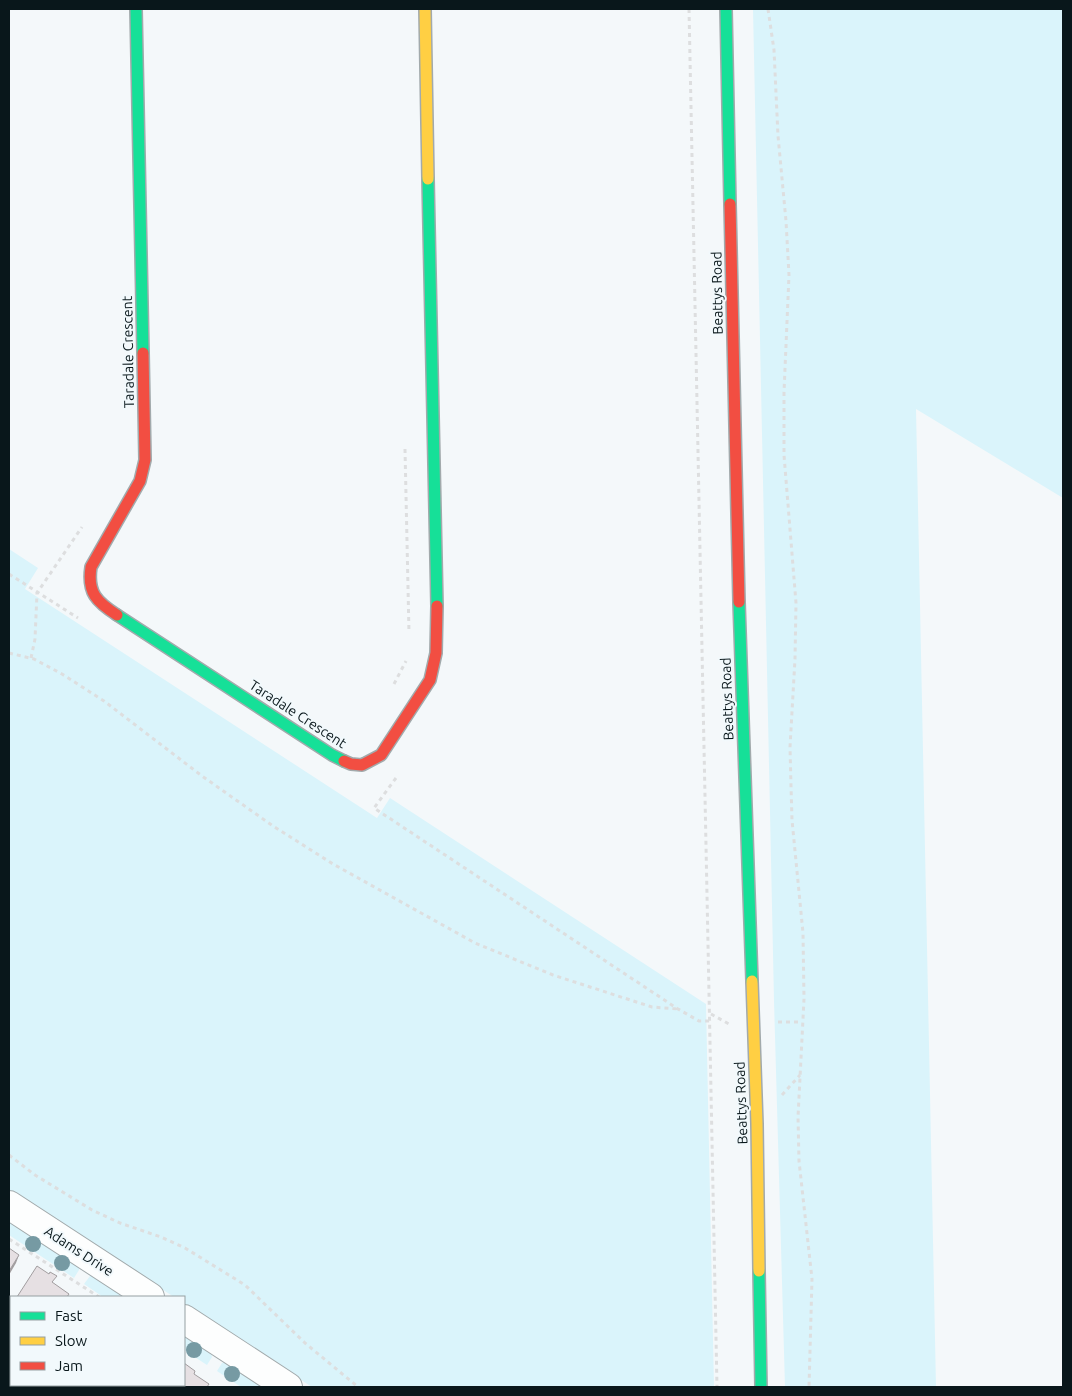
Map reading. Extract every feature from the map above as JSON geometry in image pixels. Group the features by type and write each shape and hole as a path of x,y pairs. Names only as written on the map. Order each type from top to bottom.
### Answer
{"street":[{"name":"Taradale Crescent","path":"136,9 145,460 140,481 91,567 90,588 98,601 107,608 332,755 358,767 370,764 381,756"},
{"path":"381,756 430,680 436,653 438,628 425,9"},
{"name":"Beattys Road","path":"726,9 740,677 757,1124 761,1387"},
{"name":"Adams Drive","path":"9,1205 148,1296"},
{"path":"185,1320 288,1387"}],"path":[{"path":"689,9 711,1004 717,1387"},
{"path":"768,9 774,50 778,136 789,275 784,392 784,455 796,603 790,747 793,829 803,933 804,998 798,1117 799,1161 812,1279 808,1387"},
{"path":"405,445 410,642"},
{"path":"31,658 35,639 37,592 87,519"},
{"path":"9,652 31,658 62,674 104,701 202,776 272,826 333,864 474,942 553,975 652,1007 678,1009"},
{"path":"392,687 407,658"},
{"path":"381,756 402,770 374,808 678,1009 699,1021 710,1021"},
{"path":"9,1155 35,1175 92,1210 185,1248 238,1280 263,1301 305,1343 358,1387"},
{"path":"9,1239 97,1296"}],"shaded area":[{"path":"753,9 1063,9 1063,498 916,409 936,1387 785,1387 774,1001"},
{"path":"9,549 38,568 25,589 377,818 390,798 706,1004 714,1387 312,1387 185,1305 185,1296 172,1296 9,1190"},
{"path":"9,1220 79,1265 79,1270 74,1278 9,1235"},
{"path":"93,1275 121,1293 121,1296 102,1296 84,1284"},
{"path":"185,1335 211,1352 212,1357 207,1365 185,1351"},
{"path":"226,1362 259,1383 260,1387 241,1387 217,1371 222,1363"}],"building":[{"path":"9,1248 19,1255 9,1271"},
{"path":"37,1266 49,1274 50,1272 57,1276 52,1282 69,1294 68,1296 18,1296"},
{"path":"10,1307 10,1331 9,1330"},
{"path":"185,1364 195,1371 194,1374 209,1384 207,1387 159,1387 185,1386"},
{"path":"9,1370 10,1386 14,1386 9,1387"},
{"path":"96,1386 126,1386 125,1387"}],"traffic: fast":[{"path":"136,9 143,353"},
{"path":"726,9 730,204"},
{"path":"428,179 437,606"},
{"path":"739,602 752,981"},
{"path":"117,615 344,761"},
{"path":"759,1271 761,1387"}],"traffic: slow":[{"path":"425,9 428,179"},
{"path":"752,981 757,1124 759,1271"}],"traffic: jam":[{"path":"730,204 739,602"},
{"path":"117,615 104,606 95,596 90,576 91,567 140,481 145,460 143,353"},
{"path":"344,761 362,765 381,755 430,680 436,653 437,606"}]}
